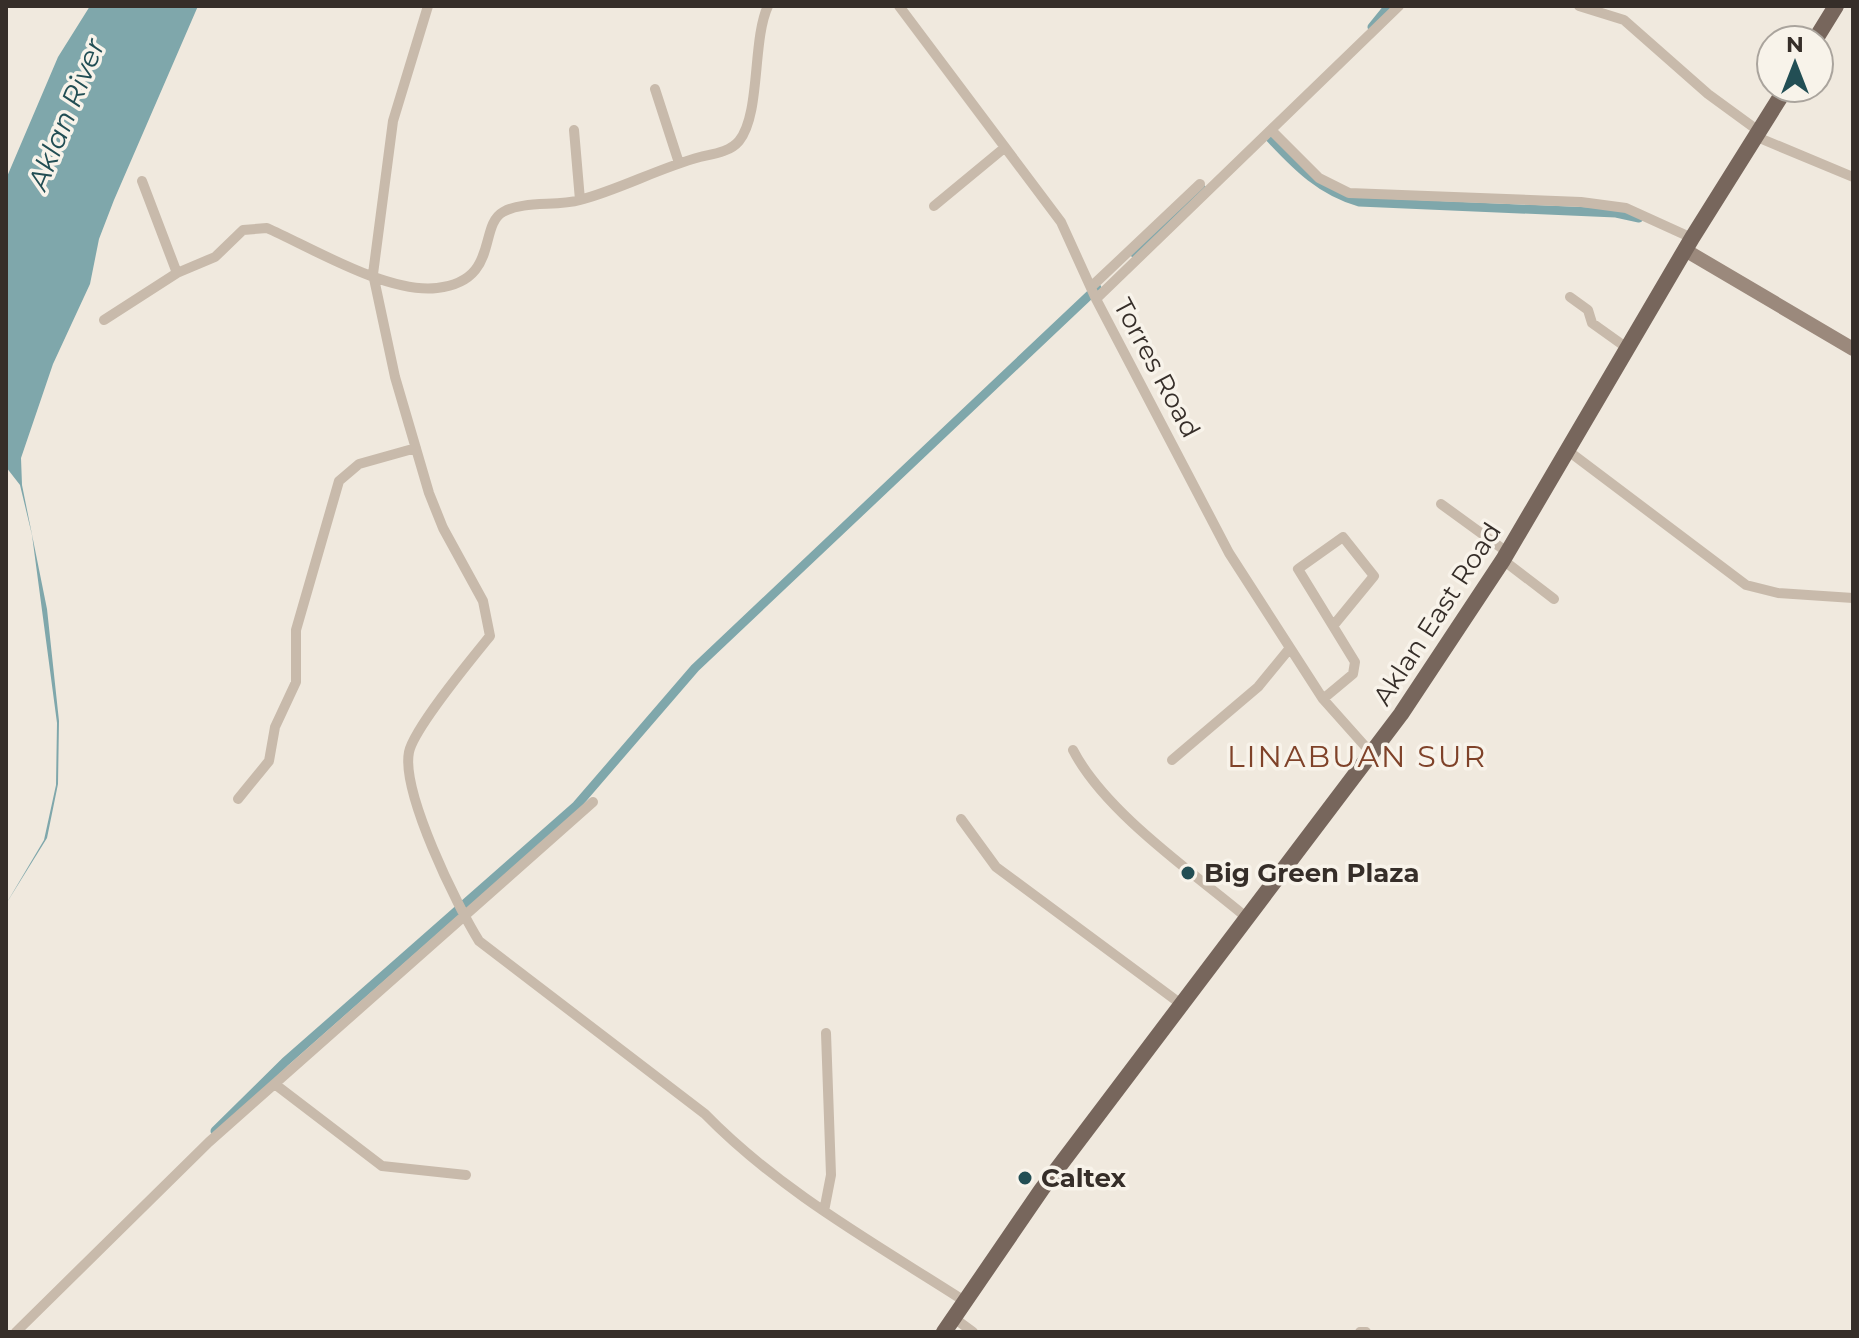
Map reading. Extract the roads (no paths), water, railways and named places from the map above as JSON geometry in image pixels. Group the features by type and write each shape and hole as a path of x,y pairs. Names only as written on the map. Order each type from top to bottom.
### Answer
{"main road":[{"path":"1825,24 1836,6"},
{"name":"Aklan East Road","path":"949,1325 1042,1189 1372,754 1505,556 1688,244 1776,104"}],"street":[{"path":"428,6 396,107 373,274 381,324 416,448 443,528 483,601 490,636 471,657 409,752 412,786 461,913 479,941 705,1114 738,1148 824,1211 966,1302"},
{"path":"104,320 177,273 215,257 243,230 254,226 267,228 400,285 425,288 463,279 483,261 492,224 505,211 580,200 679,163 726,151 738,143 749,112 768,6"},
{"name":"Torres Road","path":"899,6 1003,149 1061,222 1093,292 1229,553 1323,699 1372,754"},
{"path":"1093,292 1271,130 1399,6"},
{"path":"1579,6 1624,20 1758,134 1853,177"},
{"path":"655,89 679,163"},
{"path":"574,130 580,200"},
{"path":"1271,130 1319,178 1349,193 1611,206 1634,211 1853,349"},
{"path":"934,206 1003,149"},
{"path":"142,181 177,273"},
{"path":"1093,292 1200,184"},
{"path":"1570,297 1588,310 1592,323 1627,348"},
{"path":"238,799 269,761 271,740 296,682 293,663 296,630 339,481 359,464 416,448"},
{"path":"1567,450 1746,585 1778,593 1853,598"},
{"path":"1441,504 1554,599"},
{"path":"1323,699 1355,670 1355,662 1298,574 1298,569 1343,537 1374,576 1333,626"},
{"path":"1172,760 1258,687 1290,648"},
{"path":"1073,750 1087,777 1118,808 1246,917"},
{"path":"16,1332 209,1142 276,1085 461,913 593,802"},
{"path":"961,819 996,867 1181,1004"},
{"path":"824,1211 831,1175 826,1033"},
{"path":"276,1085 382,1166 466,1175"},
{"path":"949,1325 973,1332"}],"water":[{"name":"Aklan River","path":"90,6 198,6 114,200 99,239 90,284 53,364 21,458 22,485 47,609 59,721 58,784 47,838 6,904 44,840 56,785 57,723 32,535 20,485 6,467 6,179 58,57"}],"waterway":[{"path":"1372,27 1389,6"},
{"path":"1270,138 1310,177 1359,202 1616,213 1639,218"},
{"path":"1134,253 1202,189"},
{"path":"215,1131 285,1062 576,806 695,668 1097,288"}],"place":[{"name":"Big Green Plaza","path":"1188,873"},
{"name":"Caltex","path":"1025,1178"}],"district":[{"name":"LINABUAN SUR","path":"1357,757"}]}
